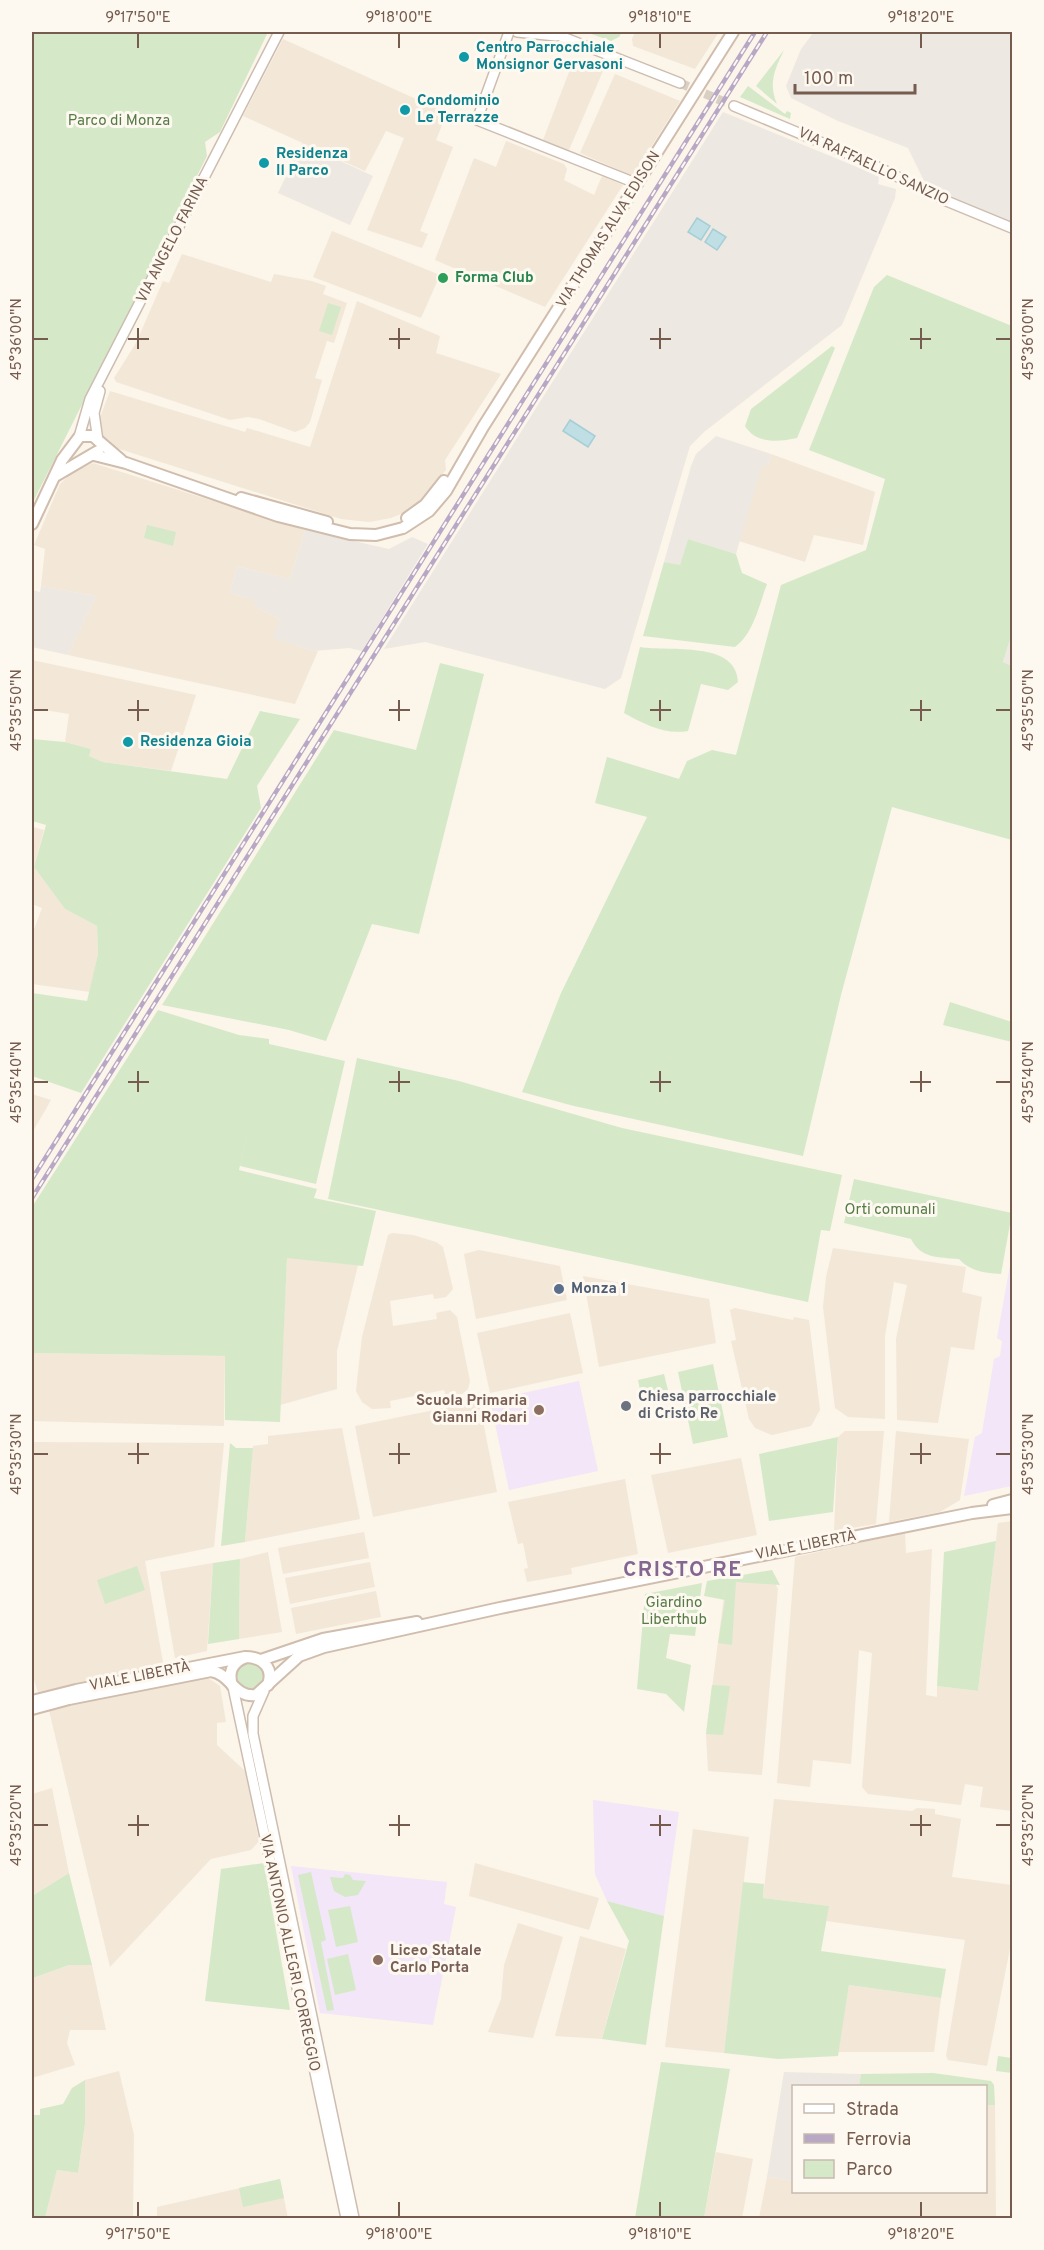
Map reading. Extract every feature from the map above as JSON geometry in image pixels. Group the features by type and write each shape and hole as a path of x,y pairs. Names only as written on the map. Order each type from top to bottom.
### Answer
{"main road":[{"name":"VIA THOMAS ALVA EDISON","path":"92,456 126,463 218,494 350,527 390,525 412,515 425,505 467,444 483,427 733,32"},
{"path":"57,475 92,456 99,448 98,441 91,434 78,439 77,452 82,456 92,456"},
{"name":"VIA ANGELO FARINA","path":"32,524 57,475 62,460 78,439"},
{"name":"VIA THOMAS ALVA EDISON","path":"98,441 126,463"},
{"name":"VIALE LIBERTÀ","path":"972,1513 1012,1500"},
{"name":"VIALE LIBERTÀ","path":"32,1701 103,1684 256,1658 322,1639 400,1624 429,1622 972,1513 1012,1508"},
{"name":"VIALE LIBERTÀ","path":"32,1709 69,1699 211,1671 221,1674 248,1696 265,1690 290,1663 307,1652 409,1630 429,1622"},
{"path":"256,1658 270,1672 265,1690"},
{"name":"VIALE LIBERTÀ","path":"233,1686 230,1676 233,1666 241,1659 256,1658"}],"street":[{"name":"VIA ANGELO FARINA","path":"78,439 88,405 279,32"},
{"path":"638,184 477,120 508,32 554,34 680,83"},
{"name":"VIA RAFFAELLO SANZIO","path":"734,106 868,162 944,200 1012,228"},
{"name":"VIA ANGELO FARINA","path":"98,441 94,407 105,375"},
{"name":"VIA ANTONIO ALLEGRI CORREGGIO","path":"233,1686 346,2218"},
{"name":"VIA ANTONIO ALLEGRI CORREGGIO","path":"265,1690 253,1716 253,1734 354,2218"}],"shaded area":[{"path":"635,32 719,32 695,69 633,46 632,39"},
{"path":"814,32 1012,32 1012,223 927,187 908,148 838,121 791,98 786,86 801,49"},
{"path":"283,39 447,113 436,140 453,147 420,231 428,234 422,248 367,230 404,138 386,131 365,171 243,116"},
{"path":"574,59 603,71 569,150 543,140"},
{"path":"615,74 680,101 633,176 580,153"},
{"path":"723,112 879,176 878,184 896,189 895,198 842,325 704,432 690,446 621,678 605,689 425,642 384,649"},
{"path":"506,141 564,164 567,169 564,180 594,195 602,176 623,185 545,307 435,260 474,158 496,167"},
{"path":"302,143 373,176 350,225 278,193"},
{"path":"332,231 440,275 421,318 313,277"},
{"path":"182,254 271,282 274,274 312,281 326,286 323,294 347,303 334,343 327,341 315,378 322,380 310,422 305,428 295,432 259,419 248,417 230,420 116,382 114,378 136,343 163,281 169,283"},
{"path":"357,301 440,336 436,353 501,374 445,460 446,470 411,510 391,518 369,522 341,519 113,447 103,438 99,420 110,391 245,432 247,428 310,447"},
{"path":"716,436 771,454 768,466 762,465 736,554 688,539 680,566 664,562 691,466 696,454"},
{"path":"771,454 875,492 863,545 814,535 805,562 739,541 762,464 768,466"},
{"path":"93,463 305,530 290,579 237,566 230,593 257,601 254,606 280,619 274,638 318,651 295,704 68,655 96,596 41,586 45,549 34,545 60,484 70,474"},
{"path":"305,530 389,549 412,537 428,544 362,651 349,648 313,651 273,638 280,619 254,606 256,601 230,593 237,566 290,579"},
{"path":"41,586 96,596 68,655 32,647 32,590 40,592"},
{"path":"1012,633 1012,666 1003,662"},
{"path":"32,660 196,695 171,771 103,762 89,756 91,749 65,742 69,714 32,708"},
{"path":"33,827 44,830 34,867 65,909 97,926 98,954 90,992 32,984 32,935 42,908 32,904"},
{"path":"32,1094 51,1100 32,1133"},
{"path":"392,1233 413,1235 436,1242 443,1247 453,1289 446,1297 434,1299 433,1294 390,1301 393,1326 437,1319 436,1313 450,1310 457,1317 470,1381 468,1389 462,1394 446,1397 444,1390 390,1401 391,1408 372,1409 362,1402 356,1391 358,1372 362,1337 388,1235"},
{"path":"833,1248 966,1267 962,1292 982,1297 974,1350 951,1347 938,1423 897,1420 896,1339 907,1285 894,1282 885,1336 885,1419 848,1417 835,1408 823,1307 826,1277"},
{"path":"479,1250 560,1266 567,1300 476,1319 464,1254"},
{"path":"1012,1254 1012,1486 964,1496 975,1437 982,1433 994,1359 1000,1356 1002,1341 997,1338"},
{"path":"287,1257 358,1265 337,1351 337,1389 280,1405"},
{"path":"583,1276 709,1299 716,1343 599,1367"},
{"path":"735,1308 793,1320 794,1317 809,1320 820,1410 811,1426 772,1435 755,1428 749,1419 731,1341 736,1340 730,1310"},
{"path":"570,1313 583,1373 490,1393 477,1333"},
{"path":"32,1353 225,1356 224,1426 32,1421"},
{"name":"Scuola Primaria Gianni Rodari","path":"579,1381 598,1471 509,1490 490,1400"},
{"path":"479,1401 497,1492 373,1517 355,1426"},
{"path":"342,1428 360,1519 245,1542 253,1446 268,1444 268,1436"},
{"path":"845,1431 884,1431 876,1524 834,1531 838,1437"},
{"path":"896,1431 969,1439 960,1500 940,1512 889,1522"},
{"path":"32,1442 224,1443 214,1547 145,1561 164,1668 38,1692 32,1673"},
{"path":"741,1458 757,1535 668,1553 651,1475"},
{"path":"625,1479 638,1554 571,1568 572,1574 527,1582 524,1569 528,1568 523,1543 518,1544 508,1502"},
{"path":"1012,1521 1012,1811 980,1807 983,1787 965,1784 961,1805 868,1794 862,1787 872,1653 859,1650 851,1764 813,1760 810,1787 777,1783 795,1557 905,1533 906,1553 932,1549 926,1695 937,1697 937,1686 978,1691 998,1523"},
{"path":"364,1532 369,1558 283,1574 278,1548"},
{"path":"268,1552 282,1632 239,1639 240,1559"},
{"path":"370,1562 375,1587 290,1604 285,1578"},
{"path":"213,1563 207,1651 175,1658 160,1572"},
{"path":"769,1571 778,1589 762,1775 708,1771 706,1734 726,1581"},
{"path":"376,1591 381,1617 296,1634 291,1608"},
{"path":"204,1675 220,1686 226,1722 217,1723 217,1745 245,1771 259,1841 251,1850 211,1859 110,1967 48,1706"},
{"path":"52,1788 69,1873 32,1896 32,1794"},
{"path":"774,1799 912,1811 917,1808 935,1809 935,1814 961,1819 952,1877 1012,1885 1012,1938 987,2066 948,2060 946,2056 965,1940 826,1921 828,1906 763,1898"},
{"path":"593,1800 679,1812 664,1916 607,1901 595,1874"},
{"path":"693,1829 749,1837 724,2053 665,2047"},
{"path":"475,1863 599,1898 589,1930 469,1896"},
{"name":"Liceo Statale Carlo Porta","path":"291,1866 447,1882 444,1904 456,1907 433,2025 320,2013"},
{"path":"518,1923 563,1937 533,2038 488,2032 501,1999 504,1965"},
{"path":"580,1936 626,1949 602,2039 555,2036"},
{"path":"69,1965 92,1965 106,2030 70,2030 67,2043 75,2065 32,2078 33,1978"},
{"path":"849,1985 941,1998 934,2052 838,2052"},
{"path":"119,2071 134,2135 133,2218 45,2218 57,2170 78,2173 85,2124 85,2080"},
{"path":"784,2072 861,2074 859,2085 792,2085 792,2181 767,2177"},
{"path":"987,2105 995,2105 996,2217 759,2218 767,2177 792,2181 792,2193 987,2193"},
{"path":"716,2152 753,2159 742,2218 704,2218"},
{"path":"280,2179 288,2218 157,2218 157,2207"}],"green space":[{"name":"Parco di Monza","path":"32,32 268,32 220,132 205,142 207,156 32,504"},
{"path":"586,32 622,32 619,37 611,41"},
{"path":"784,50 775,70 773,83 777,104 756,86"},
{"path":"748,86 785,114 787,111 791,113 790,119 740,97"},
{"path":"887,275 1012,326 1012,633 1003,662 1012,666 1012,840 892,807 841,995 803,1156 574,1106 522,1092 561,993 647,817 595,803 607,757 679,779 687,761 712,750 736,755 781,585 866,550 885,479 809,450 874,287"},
{"path":"328,303 341,307 332,335 319,331"},
{"path":"832,346 835,348 797,438 768,440 761,439 750,432 745,426 751,409"},
{"path":"147,525 176,532 173,546 144,538"},
{"path":"688,539 736,554 742,573 767,584 747,634 735,647 643,636 664,562 680,565"},
{"path":"640,647 684,649 714,654 726,660 734,669 738,682 728,690 701,684 688,731 654,728 624,713"},
{"path":"440,663 484,674 419,934 372,924 326,1041 289,1030 162,1005 334,730 416,750"},
{"path":"260,711 300,719 257,786 261,808 81,1093 32,1076 32,993 87,1001 98,954 97,926 65,909 34,867 46,825 32,821 32,739 65,742 91,749 89,756 103,762 227,779"},
{"path":"950,1002 1012,1022 1012,1042 943,1025"},
{"path":"158,1010 239,1035 269,1039 269,1044 345,1061 316,1184 240,1166 254,1105 239,1170 317,1189 314,1198 376,1211 363,1266 287,1258 280,1422 225,1420 225,1356 32,1353 32,1207"},
{"path":"357,1058 459,1081 622,1128 842,1175 830,1231 821,1230 808,1302 328,1199"},
{"name":"Orti comunali","path":"854,1179 1012,1213 1001,1274 978,1271 959,1259 925,1254 915,1246 911,1239 844,1223"},
{"path":"713,1364 728,1437 693,1444 678,1372"},
{"path":"664,1374 668,1390 641,1395 638,1380"},
{"path":"838,1437 833,1512 769,1521 759,1454"},
{"path":"230,1443 236,1448 253,1448 245,1542 221,1546"},
{"path":"996,1541 978,1691 937,1686 944,1552"},
{"path":"240,1559 239,1639 208,1644 213,1563"},
{"path":"137,1566 145,1590 105,1604 97,1580"},
{"path":"772,1570 780,1585 736,1582 732,1645 718,1643 725,1600 704,1596 707,1581"},
{"name":"Giardino Liberthub","path":"702,1583 695,1636 670,1634 666,1658 691,1665 684,1712 666,1694 637,1689 645,1594"},
{"path":"250,1662 260,1666 264,1676 260,1686 250,1690 240,1686 236,1676 240,1666"},
{"path":"712,1685 730,1686 723,1735 706,1734"},
{"path":"264,1863 290,2010 205,2001 221,1869"},
{"path":"311,1872 326,1940 321,1942 334,2010 327,2011 298,1875"},
{"path":"69,1873 92,1965 69,1965 33,1978 32,1896"},
{"path":"345,1874 350,1875 353,1880 366,1881 358,1895 345,1897 334,1891 330,1877 343,1878"},
{"path":"743,1882 764,1884 763,1898 829,1906 821,1951 946,1969 941,1998 849,1985 838,2056 778,2059 724,2053"},
{"path":"607,1901 664,1916 646,2045 602,2039 629,1941"},
{"path":"350,1906 358,1942 336,1947 328,1910"},
{"path":"348,1954 356,1990 335,1995 327,1959"},
{"path":"998,2056 1012,2058 1012,2073 996,2071"},
{"path":"661,2062 730,2069 704,2218 635,2218"},
{"path":"933,2073 991,2081 994,2085 995,2105 987,2105 987,2085 859,2085 861,2074"},
{"path":"85,2080 85,2124 78,2173 57,2170 45,2218 32,2218 32,2115 40,2115 40,2109 63,2104 72,2088"},
{"path":"280,2179 284,2198 243,2207 239,2188"}],"water":[{"path":"697,218 710,226 701,240 688,232"},
{"path":"713,229 726,237 717,250 705,242"},
{"path":"570,420 595,436 588,447 563,431"}],"tunnel":[{"path":"680,83 734,106"}],"railway":[{"path":"32,1179 755,32"},
{"path":"32,1198 767,32"}],"place":[{"name":"Centro Parrocchiale Monsignor Gervasoni","path":"464,57"},
{"name":"Condominio Le Terrazze","path":"405,110"},
{"name":"Residenza Il Parco","path":"264,163"},
{"name":"Forma Club","path":"443,278"},
{"name":"Residenza Gioia","path":"128,742"},
{"name":"Monza 1","path":"559,1289"},
{"name":"Chiesa parrocchiale di Cristo Re","path":"626,1406"},
{"name":"Scuola Primaria Gianni Rodari","path":"539,1410"},
{"name":"Liceo Statale Carlo Porta","path":"378,1960"}],"district":[{"name":"CRISTO RE","path":"683,1570"}]}
